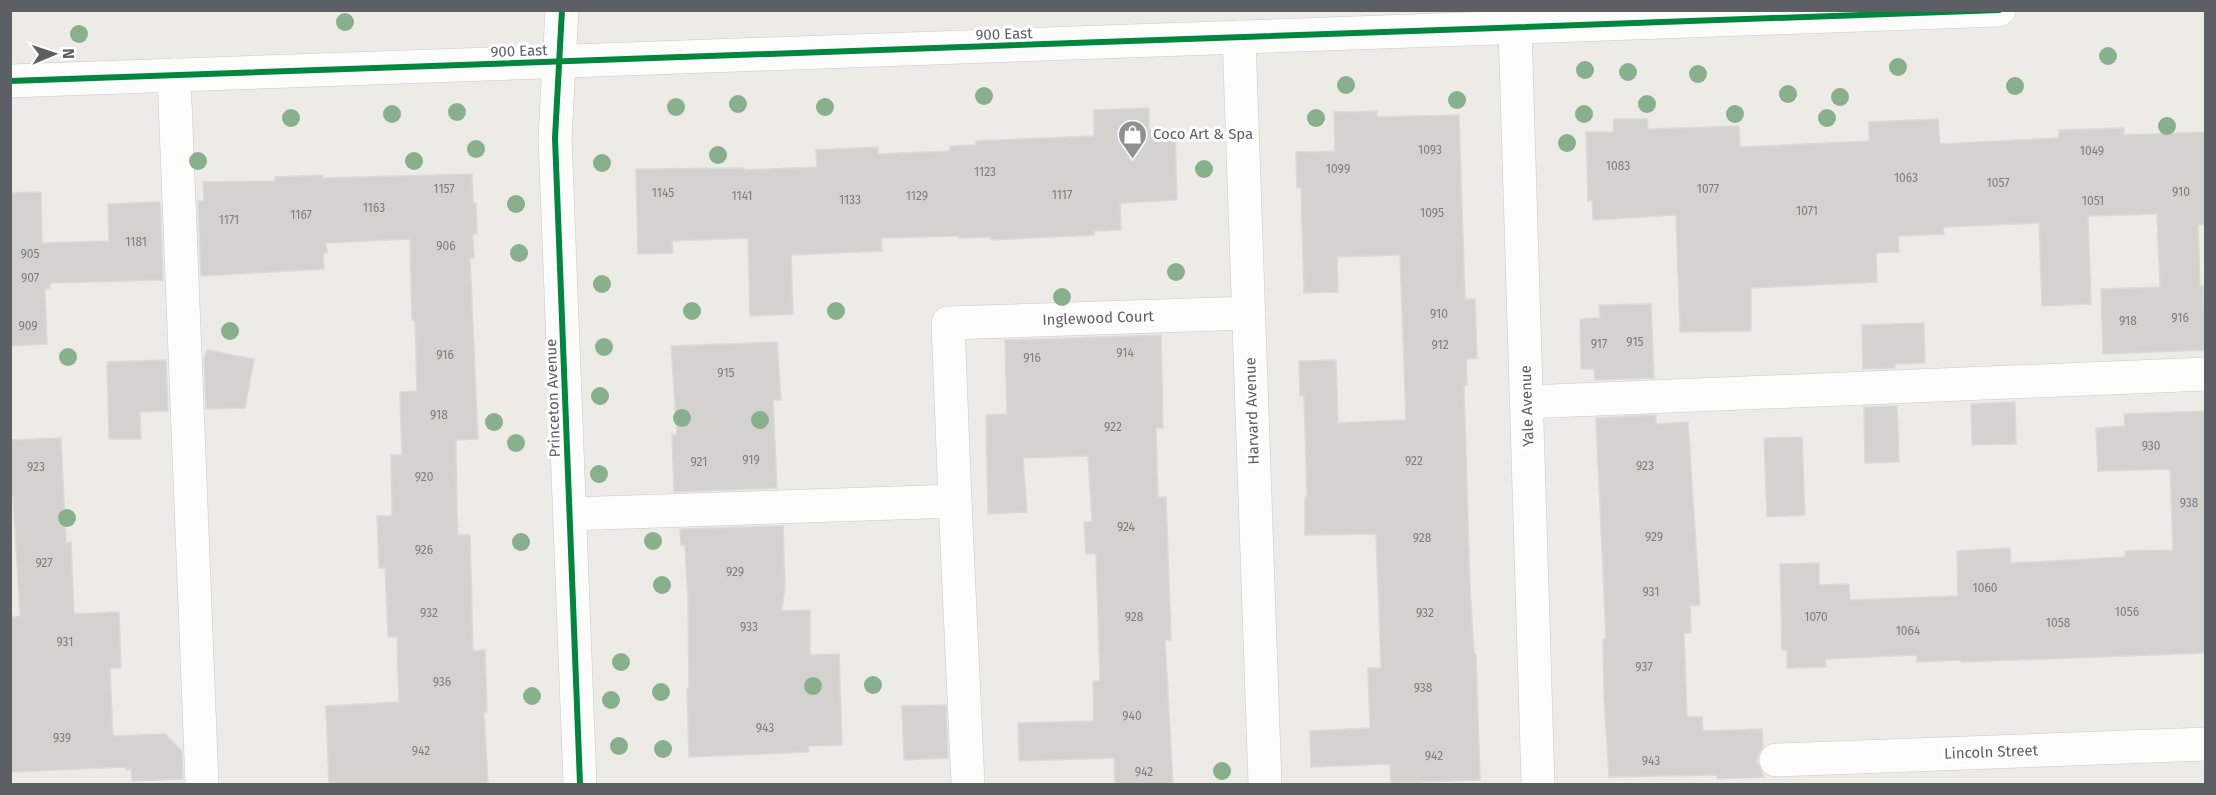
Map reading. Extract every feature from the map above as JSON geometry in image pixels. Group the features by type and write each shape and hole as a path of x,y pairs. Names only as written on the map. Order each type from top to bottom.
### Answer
{"street":[{"name":"Princeton Avenue","path":"562,10 555,138 580,784"},
{"name":"900 East","path":"10,81 1515,28 1724,15 1999,10"},
{"name":"Yale Avenue","path":"1515,28 1538,784"},
{"name":"Harvard Avenue","path":"1239,37 1265,784"},
{"path":"174,75 202,784"},
{"name":"Inglewood Court","path":"955,501 948,323 1248,313"},
{"path":"1527,402 2205,374"},
{"path":"570,514 955,501 968,784"},
{"name":"Lincoln Street","path":"1776,760 2205,744"}],"building":[{"path":"1149,108 1149,130 1175,129 1177,200 1120,203 1121,230 1094,231 1094,235 991,240 991,237 959,238 959,236 881,238 882,251 791,255 793,314 750,316 748,238 672,241 673,253 638,254 636,169 744,168 744,170 817,167 816,150 878,147 878,154 950,151 950,146 976,145 976,141 1094,136 1094,110"},
{"path":"1377,111 1377,117 1459,115 1465,299 1475,299 1477,358 1466,359 1467,385 1464,385 1470,585 1474,654 1476,654 1480,780 1391,783 1390,764 1311,767 1310,731 1370,728 1368,668 1381,668 1376,534 1305,535 1305,497 1307,497 1304,396 1300,396 1299,361 1336,360 1338,423 1406,420 1400,255 1337,257 1338,292 1304,293 1301,187 1297,188 1296,152 1335,151 1334,112"},
{"path":"1614,119 1647,119 1648,129 1739,126 1740,147 1869,141 1869,122 1938,119 1940,144 2059,138 2059,130 2124,128 2124,135 2205,132 2205,224 2198,225 2200,286 2203,285 2205,306 2205,350 2103,354 2101,289 2160,287 2157,214 2088,216 2091,304 2042,306 2039,223 1943,227 1944,234 1898,236 1899,252 1876,253 1877,282 1751,288 1751,331 1680,332 1676,215 1593,220 1592,200 1588,201 1586,132 1613,132"},
{"path":"472,174 477,234 473,234 474,258 470,258 478,439 456,440 457,514 458,535 470,535 473,651 485,650 487,712 484,712 488,784 329,784 326,706 399,702 397,637 388,637 385,568 379,568 377,516 392,516 391,455 402,455 400,392 417,391 410,239 326,243 327,253 323,253 324,269 201,276 198,201 204,201 203,182 275,181 275,177 323,175 323,178"},
{"path":"41,192 42,243 109,241 108,204 160,202 163,280 50,283 50,288 45,289 47,344 10,346 10,193"},
{"path":"1651,304 1654,378 1595,380 1594,369 1581,369 1580,319 1600,318 1599,305"},
{"path":"1924,323 1925,363 1895,364 1895,368 1863,369 1862,325"},
{"path":"1161,335 1163,428 1156,428 1158,497 1166,497 1171,640 1165,640 1173,784 1115,784 1114,758 1019,761 1018,723 1094,721 1093,681 1100,681 1096,554 1086,554 1084,522 1092,522 1088,456 1023,458 1027,512 988,514 986,415 1007,414 1005,340"},
{"path":"777,342 781,400 773,400 777,488 674,492 672,435 677,435 671,346"},
{"path":"207,350 254,359 245,408 206,409 204,359"},
{"path":"166,360 168,411 140,412 141,439 109,439 107,362"},
{"path":"2015,402 2016,444 1972,445 1971,404"},
{"path":"1897,406 1899,462 1865,463 1864,407"},
{"path":"2205,411 2205,653 1961,662 1961,660 1917,662 1917,655 1825,659 1826,667 1787,668 1787,650 1782,650 1780,564 1819,563 1819,585 1849,584 1850,600 1958,596 1957,551 2010,548 2011,563 2125,557 2125,551 2173,550 2170,469 2098,471 2096,428 2125,426 2124,414"},
{"path":"1656,415 1656,424 1688,422 1700,605 1690,606 1691,633 1684,633 1687,717 1702,717 1703,731 1762,729 1763,748 1759,752 1757,761 1764,777 1717,779 1717,775 1609,777 1604,698 1603,639 1606,639 1596,418"},
{"path":"1802,437 1805,515 1767,517 1764,438"},
{"path":"61,438 66,543 71,542 74,614 119,612 121,668 110,668 113,736 165,734 182,751 183,779 132,781 131,769 126,770 126,767 10,772 10,617 20,616 13,497 10,497 10,440"},
{"path":"783,526 785,586 782,611 810,610 810,655 839,654 842,745 808,746 809,752 689,757 688,601 685,545 681,545 680,529"},
{"path":"946,705 948,758 904,760 902,706"}],"cycle path":[{"path":"562,10 555,138 580,784"},
{"path":"10,81 1999,10"}],"place":[{"name":"Coco Art & Spa","path":"1132,160"}]}
